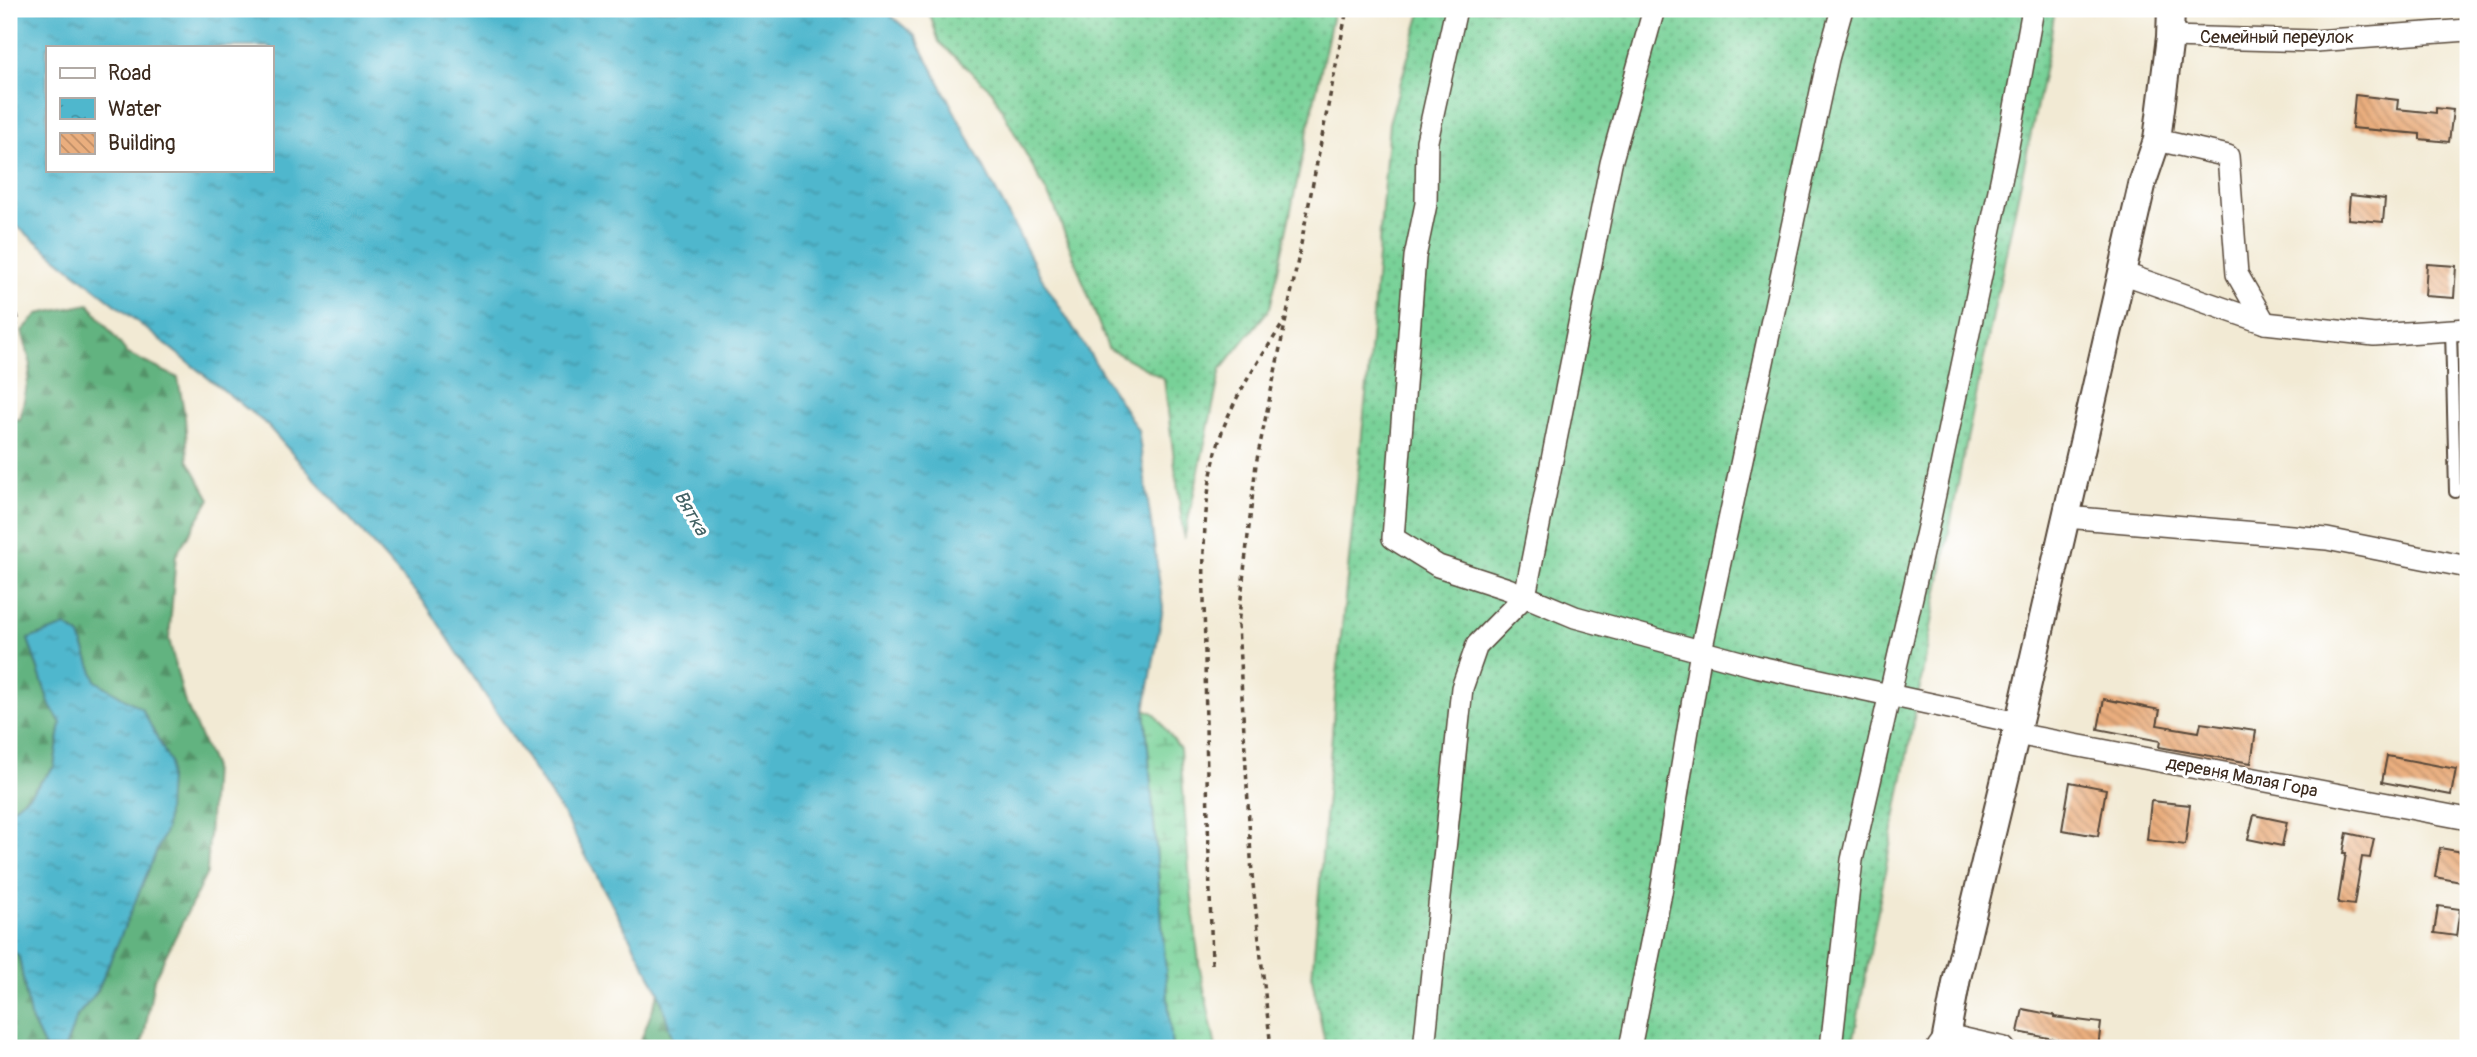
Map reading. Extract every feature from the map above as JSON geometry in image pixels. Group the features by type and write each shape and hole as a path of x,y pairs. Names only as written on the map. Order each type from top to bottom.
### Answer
{"street":[{"name":"деревня Малая Гора","path":"1456,9 1427,141 1426,204 1415,257 1393,538 1438,566 1575,617 1755,666 1891,695 2017,729 2468,819"},
{"path":"1424,1048 1462,688 1477,645 1524,596 1611,163 1654,9"},
{"path":"1630,1048 1661,893 1700,650 1825,73 1842,9"},
{"path":"1831,1048 1852,860 1891,695 2006,157 2033,9"},
{"path":"2004,1048 1943,1044 2143,181 2157,140 2171,9"},
{"name":"Семейный переулок","path":"2170,37 2315,41 2468,30"},
{"path":"2157,140 2228,156 2237,274 2265,323"},
{"path":"2122,273 2265,323 2374,335 2459,330"},
{"path":"2066,517 2327,539 2468,567"}],"lane":[{"path":"2455,492 2459,330"}],"path":[{"path":"1271,1048 1252,875 1238,625 1256,464 1347,9"},
{"path":"9,347 18,318 10,276"},
{"path":"1212,964 1203,544 1207,503 1219,441 1232,408 1286,318"}],"green space":[{"path":"928,9 1334,9 1270,308 1221,369 1184,539 1164,379 1108,348 1055,208 992,91 939,42"},
{"path":"1422,9 2055,9 1961,468 1852,1048 1326,1048 1312,978 1336,685 1368,376 1389,123"},
{"path":"89,304 128,354 178,378 185,417 188,460 210,499 176,555 169,639 184,700 213,765 207,873 154,979 142,1048 65,1048 77,1016 97,992 119,937 142,709 96,681 80,636 66,626 28,639 50,705 61,723 54,767 29,795 9,811 9,416 20,420 31,365 22,331 38,314"},
{"path":"1145,709 1154,713 1180,749 1199,964 1216,1048 1172,1048"},
{"path":"9,946 19,957 30,1017 45,1048 9,1048"},
{"path":"659,992 675,1048 638,1048"}],"water":[{"name":"Вятка","path":"9,9 883,9 915,36 1041,277 1138,430 1163,608 1145,709 1172,1048 675,1048 659,992 565,817 425,603 266,424 9,220"},
{"path":"66,626 80,636 96,681 142,709 170,762 166,829 97,992 77,1016 65,1048 45,1048 30,1017 19,957 9,946 9,811 29,795 54,767 61,723 50,705 28,639"}],"building":[{"path":"2355,95 2398,100 2397,109 2436,113 2436,108 2453,110 2449,142 2420,139 2420,134 2352,128"},
{"path":"2350,195 2385,199 2383,222 2348,219"},
{"path":"2427,264 2456,266 2454,298 2425,296"},
{"path":"2104,699 2160,710 2157,725 2199,732 2201,723 2256,731 2251,763 2159,747 2160,741 2098,729"},
{"path":"2387,756 2456,769 2451,795 2382,782"},
{"path":"2070,782 2106,789 2098,836 2062,830"},
{"path":"2151,801 2190,805 2185,845 2147,840"},
{"path":"2254,815 2287,822 2282,846 2248,839"},
{"path":"2347,833 2374,839 2370,858 2362,857 2354,905 2338,903"},
{"path":"2440,848 2468,853 2466,883 2435,877"},
{"path":"2438,906 2460,909 2456,936 2434,933"},
{"path":"2023,1009 2054,1017 2101,1023 2098,1048 2074,1048 2075,1043 2018,1032"}]}
